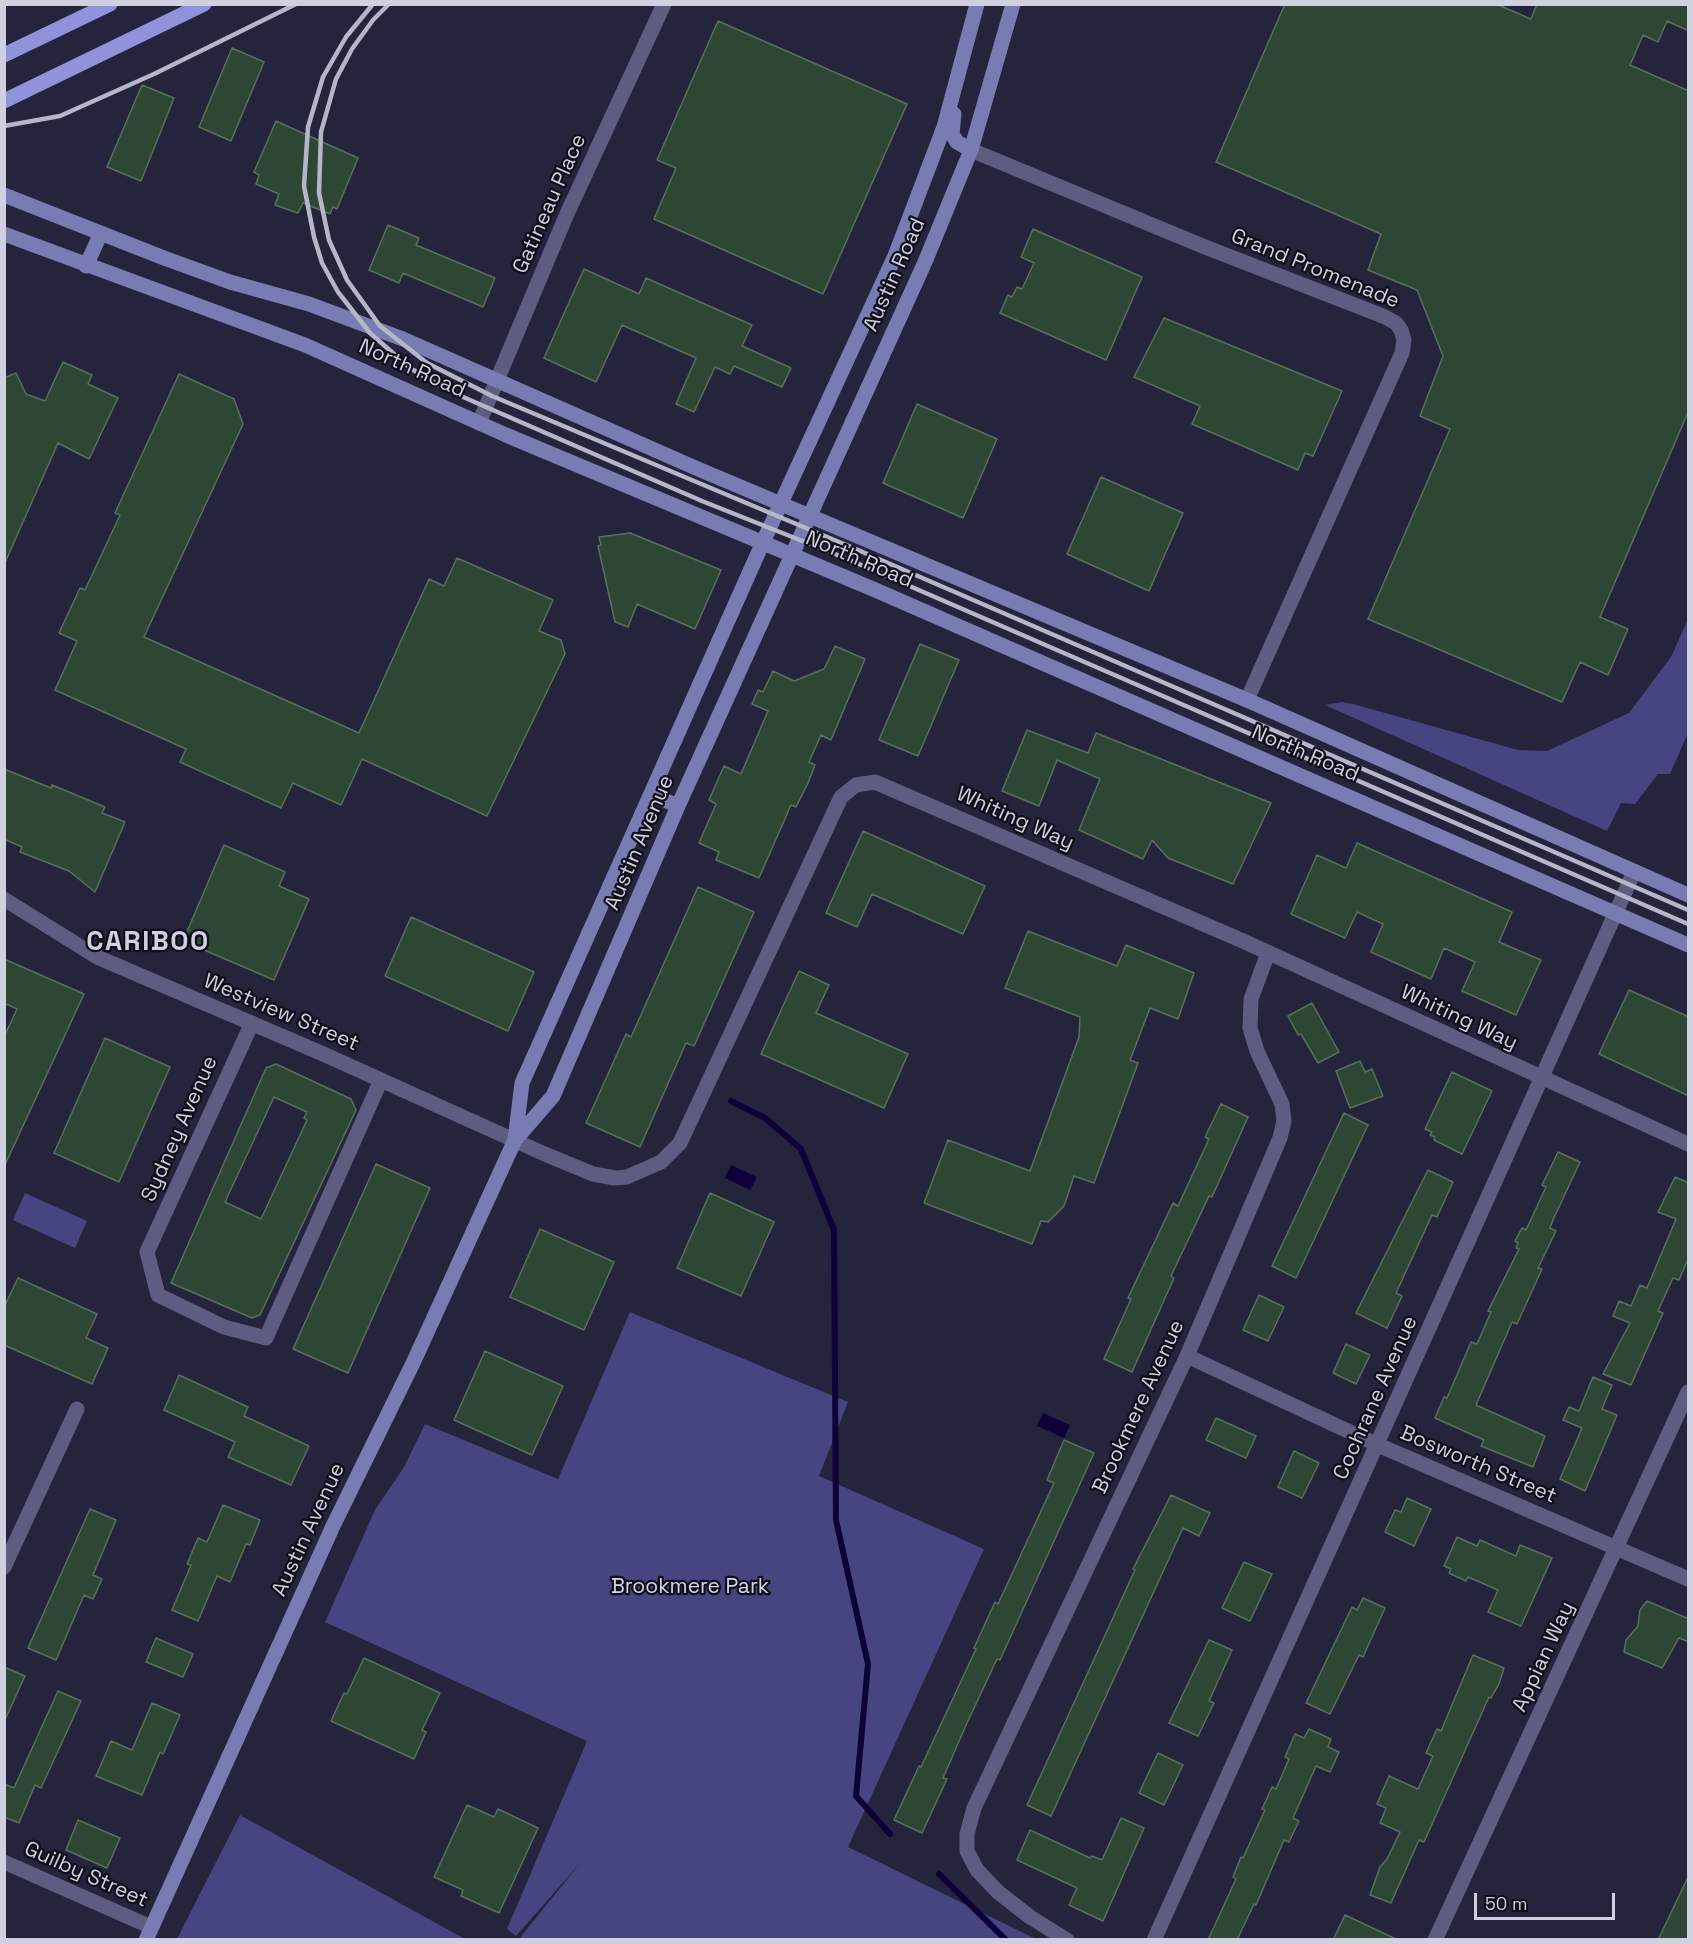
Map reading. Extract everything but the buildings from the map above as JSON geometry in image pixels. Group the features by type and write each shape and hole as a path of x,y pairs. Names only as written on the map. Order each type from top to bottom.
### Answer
{"main road":[{"path":"4,55 110,4"},
{"path":"4,101 204,4"},
{"name":"Austin Road","path":"793,555 928,254 971,150 1013,4"},
{"path":"971,150 957,142 951,127 978,35 976,9"},
{"name":"Austin Road","path":"763,542 895,256 922,190 944,127 976,9"},
{"name":"North Road","path":"4,195 230,282 340,316 497,379 698,469 1247,700 1689,895"},
{"path":"86,266 100,233"},
{"name":"North Road","path":"4,234 305,345 479,423 763,542 1689,945"},
{"name":"Austin Avenue","path":"515,1140 522,1083 763,542"},
{"name":"Austin Avenue","path":"148,1933 329,1535 414,1361 515,1140 553,1096 678,806 793,555"},
{"path":"651,794 678,806"}],"street":[{"name":"Gatineau Place","path":"479,423 566,216 664,4"},
{"name":"Grand Promenade","path":"971,150 1205,247 1383,316 1396,323 1401,330 1404,340 1402,353 1247,700"},
{"name":"Whiting Way","path":"515,1140 593,1174 615,1178 650,1169 670,1154 688,1128 841,797 851,787 875,782 1268,953 1689,1144"},
{"name":"Cochrane Avenue","path":"1154,1940 1635,872"},
{"name":"Westview Street","path":"4,899 97,957 515,1140"},
{"name":"Brookmere Avenue","path":"1067,1940 1016,1907 977,1870 967,1851 967,1834 974,1808 1187,1356 1284,1128 1282,1104 1254,1045 1250,1028 1251,999 1268,953"},
{"name":"Sydney Avenue","path":"252,1023 147,1252 158,1296 224,1327 266,1338 381,1080"},
{"name":"Bosworth Street","path":"1187,1356 1378,1445 1689,1579"},
{"name":"Appian Way","path":"1435,1940 1689,1392"},
{"path":"4,1567 77,1409"},
{"name":"Guilby Street","path":"4,1862 148,1933"}],"green space":[{"path":"1688,619 1688,733 1670,774 1658,774 1635,804 1621,803 1607,831 1325,705 1342,702 1353,704 1518,750 1547,751 1629,713 1671,657"},
{"path":"25,1193 87,1221 75,1248 13,1220"},
{"name":"Brookmere Park","path":"630,1312 848,1402 819,1476 984,1549 848,1847 1036,1939 519,1939 581,1862 516,1936 507,1929 587,1741 325,1622 375,1510 404,1467 425,1424 558,1479"},
{"path":"240,1815 465,1939 177,1939"}],"shaded area":[{"path":"731,1165 757,1177 750,1190 725,1178"},
{"path":"1043,1413 1070,1425 1064,1438 1037,1426"}],"waterway":[{"path":"731,1101 765,1118 801,1149 834,1230 836,1520 868,1664 856,1796 890,1834"},
{"path":"939,1874 1006,1940"}],"railway":[{"path":"4,126 60,116 154,74 296,4"},
{"path":"373,4 346,37 323,77 308,127 304,186 314,237 322,263 338,292 370,333 410,368 447,390 702,501 845,558 1688,924"},
{"path":"389,4 373,20 352,49 336,79 321,132 319,193 329,240 347,280 380,326 427,363 492,396 851,547 1688,910"}],"district":[{"name":"CARIBOO","path":"148,943"}]}
